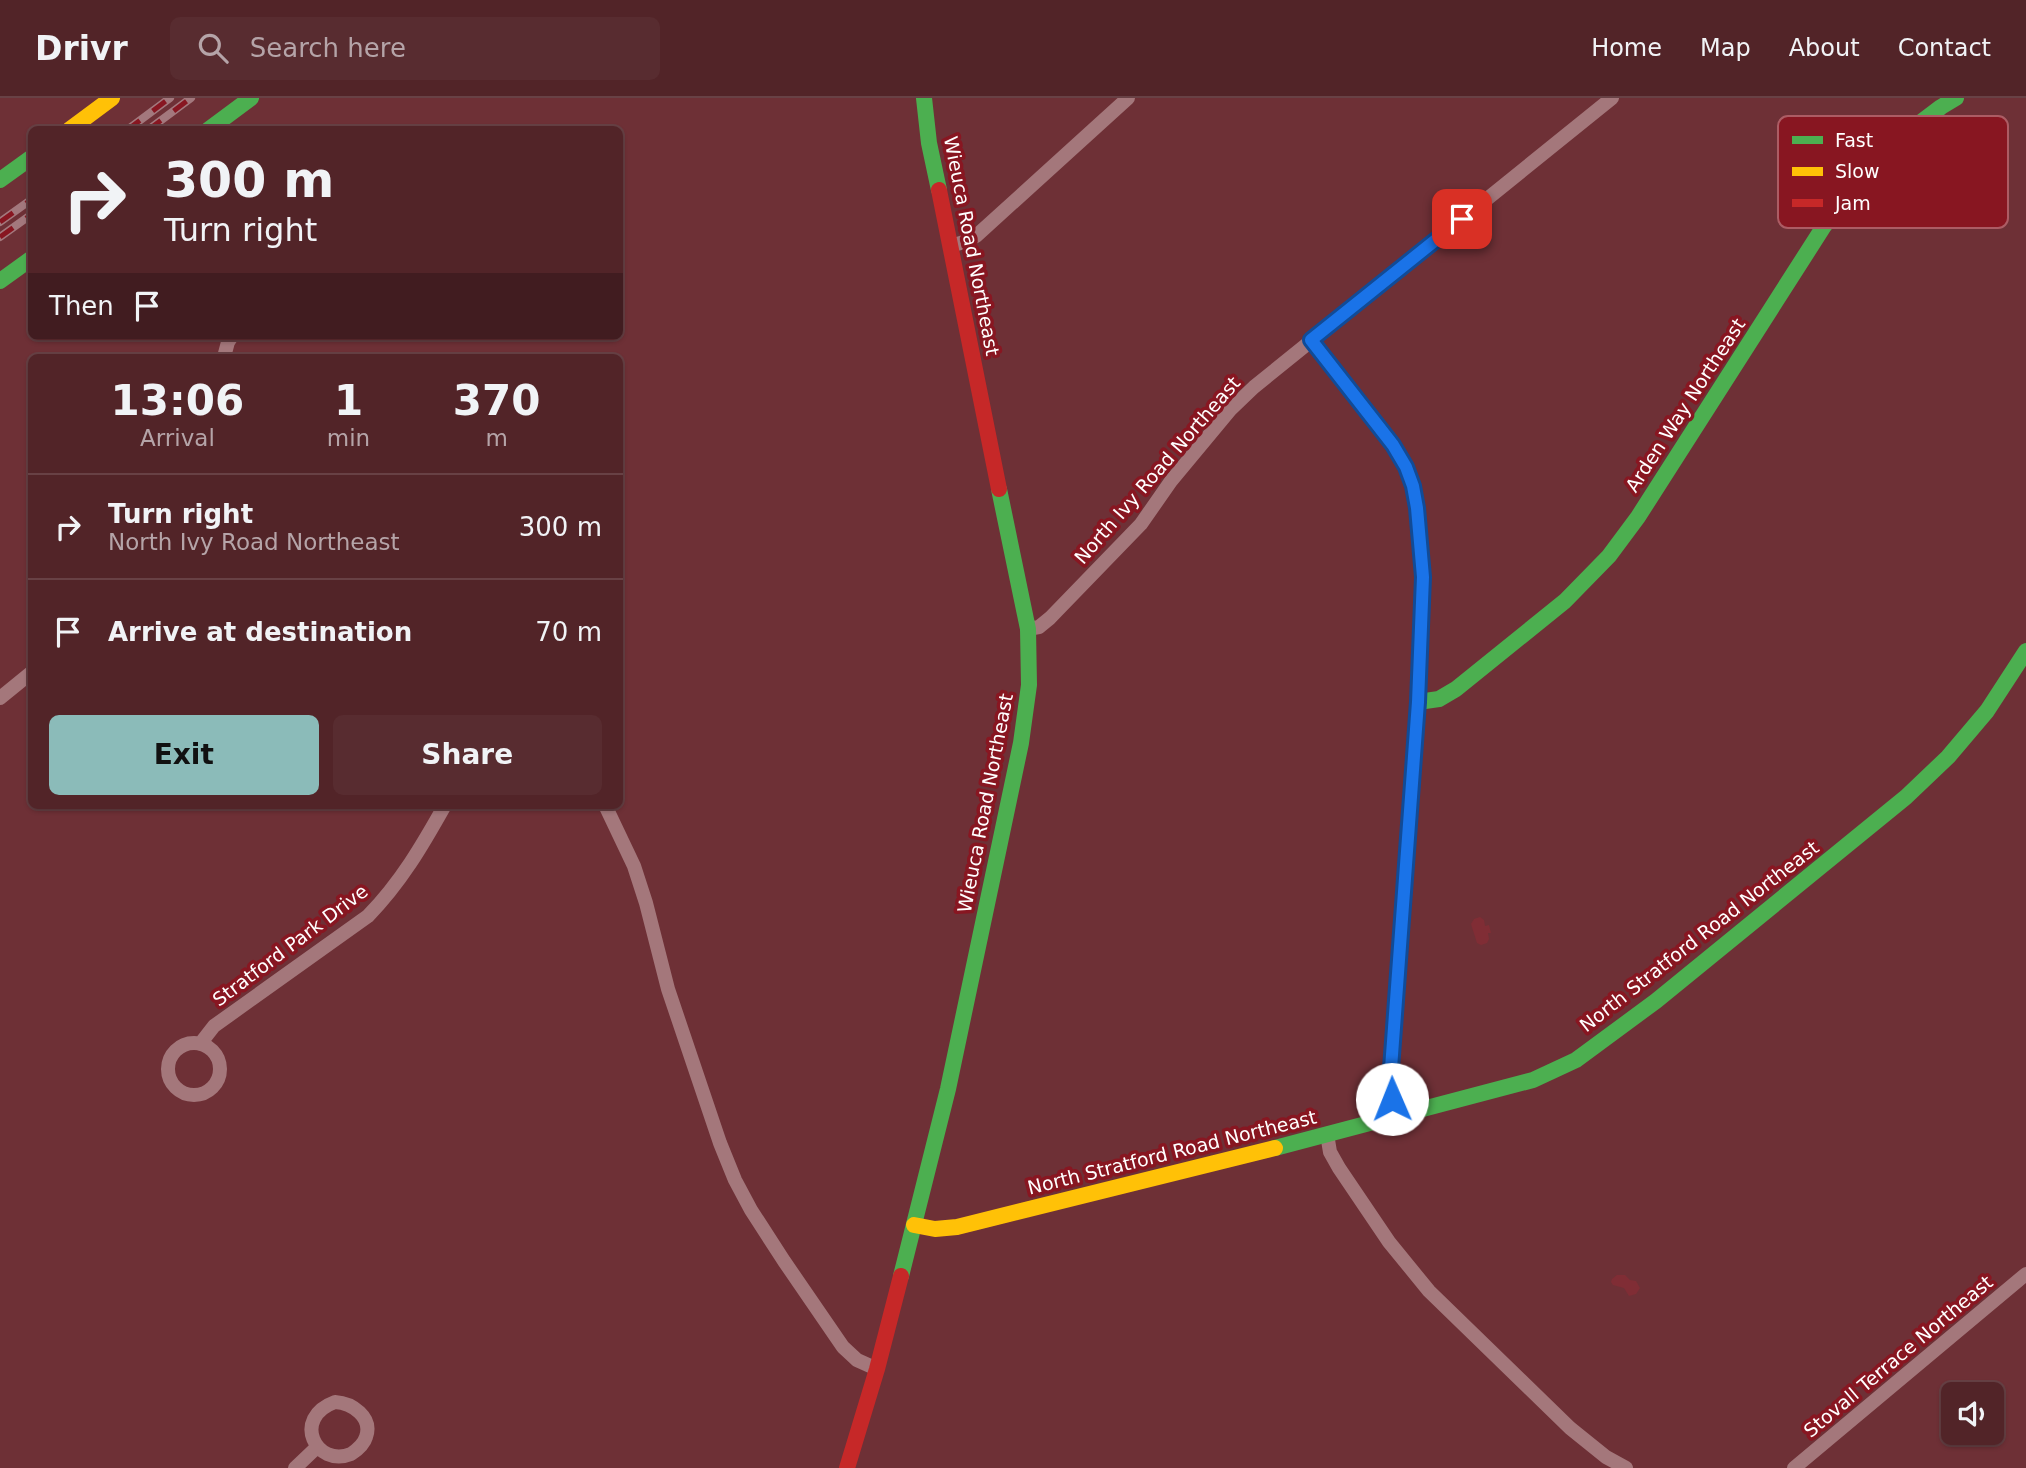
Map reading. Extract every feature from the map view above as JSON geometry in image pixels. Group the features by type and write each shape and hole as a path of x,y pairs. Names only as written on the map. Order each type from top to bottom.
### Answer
{"main road":[{"path":"74,126 112,98"},
{"path":"213,126 251,98"},
{"name":"Wieuca Road Northeast","path":"847,1468 877,1369 948,1089 1021,743 1029,685 1028,629 929,143 924,98"},
{"name":"Arden Way Northeast","path":"1929,116 1956,98"},
{"path":"0,180 28,160"},
{"name":"Arden Way Northeast","path":"1418,702 1439,699 1456,689 1565,601 1609,556 1638,517 1823,228"},
{"path":"0,281 28,261"},
{"name":"North Stratford Road Northeast","path":"914,1225 935,1229 957,1227 1155,1179 1533,1080 1555,1071 1576,1060 1657,1002 1906,797 1948,757 1987,710 2026,651"}],"street":[{"path":"950,246 976,236 1128,98"},
{"name":"North Ivy Road Northeast","path":"1028,629 1040,627 1050,618 1141,524 1171,481 1230,410 1254,387 1612,98"},
{"path":"1311,340 1393,445 1406,467 1417,508 1423,577 1418,702 1390,1082 1394,1116"},
{"path":"0,698 28,675"},
{"name":"Stratford Park Drive","path":"201,1044 214,1026 368,916 388,895 417,856 443,809"},
{"path":"607,809 634,866 672,1002 735,1180 751,1210 843,1347 857,1360 877,1369"},
{"path":"1326,1134 1339,1168 1389,1242 1429,1291 1570,1428 1606,1457 1626,1468"},
{"name":"Stovall Terrace Northeast","path":"1794,1468 2026,1274"},
{"path":"342,1402 359,1411 367,1427 366,1437 354,1452 345,1457 329,1458 315,1449 312,1423 319,1411 326,1405 342,1402"},
{"path":"295,1468 315,1449"}],"shaded area":[{"path":"1480,917 1485,926 1489,925 1491,933 1488,933 1487,943 1481,945 1477,943 1471,924 1474,919"},
{"path":"1617,1275 1625,1275 1636,1281 1640,1288 1636,1294 1629,1296 1624,1288 1613,1285 1612,1279"}],"railway":[{"path":"132,126 170,98"},
{"path":"153,126 191,98"},
{"path":"0,222 28,202"},
{"path":"0,237 28,217"}],"traffic: fast":[{"path":"213,126 251,98"},
{"path":"924,98 929,143 939,190"},
{"path":"1929,116 1956,98"},
{"path":"0,180 28,160"},
{"path":"1418,702 1439,699 1456,689 1565,601 1609,556 1638,517 1823,228"},
{"path":"0,281 28,261"},
{"path":"901,1276 948,1089 1021,743 1029,685 1028,629 999,489"},
{"path":"1275,1148 1533,1080 1576,1060 1656,1001 1906,797 1948,757 1987,711 2026,651"}],"traffic: slow":[{"path":"74,126 112,98"},
{"path":"914,1225 935,1229 957,1227 1275,1148"}],"traffic: jam":[{"path":"939,190 999,489"},
{"path":"847,1468 901,1276"}],"route":[{"path":"1392,1099 1390,1082 1418,702 1423,577 1417,508 1406,467 1393,445 1311,340 1462,219"}]}
